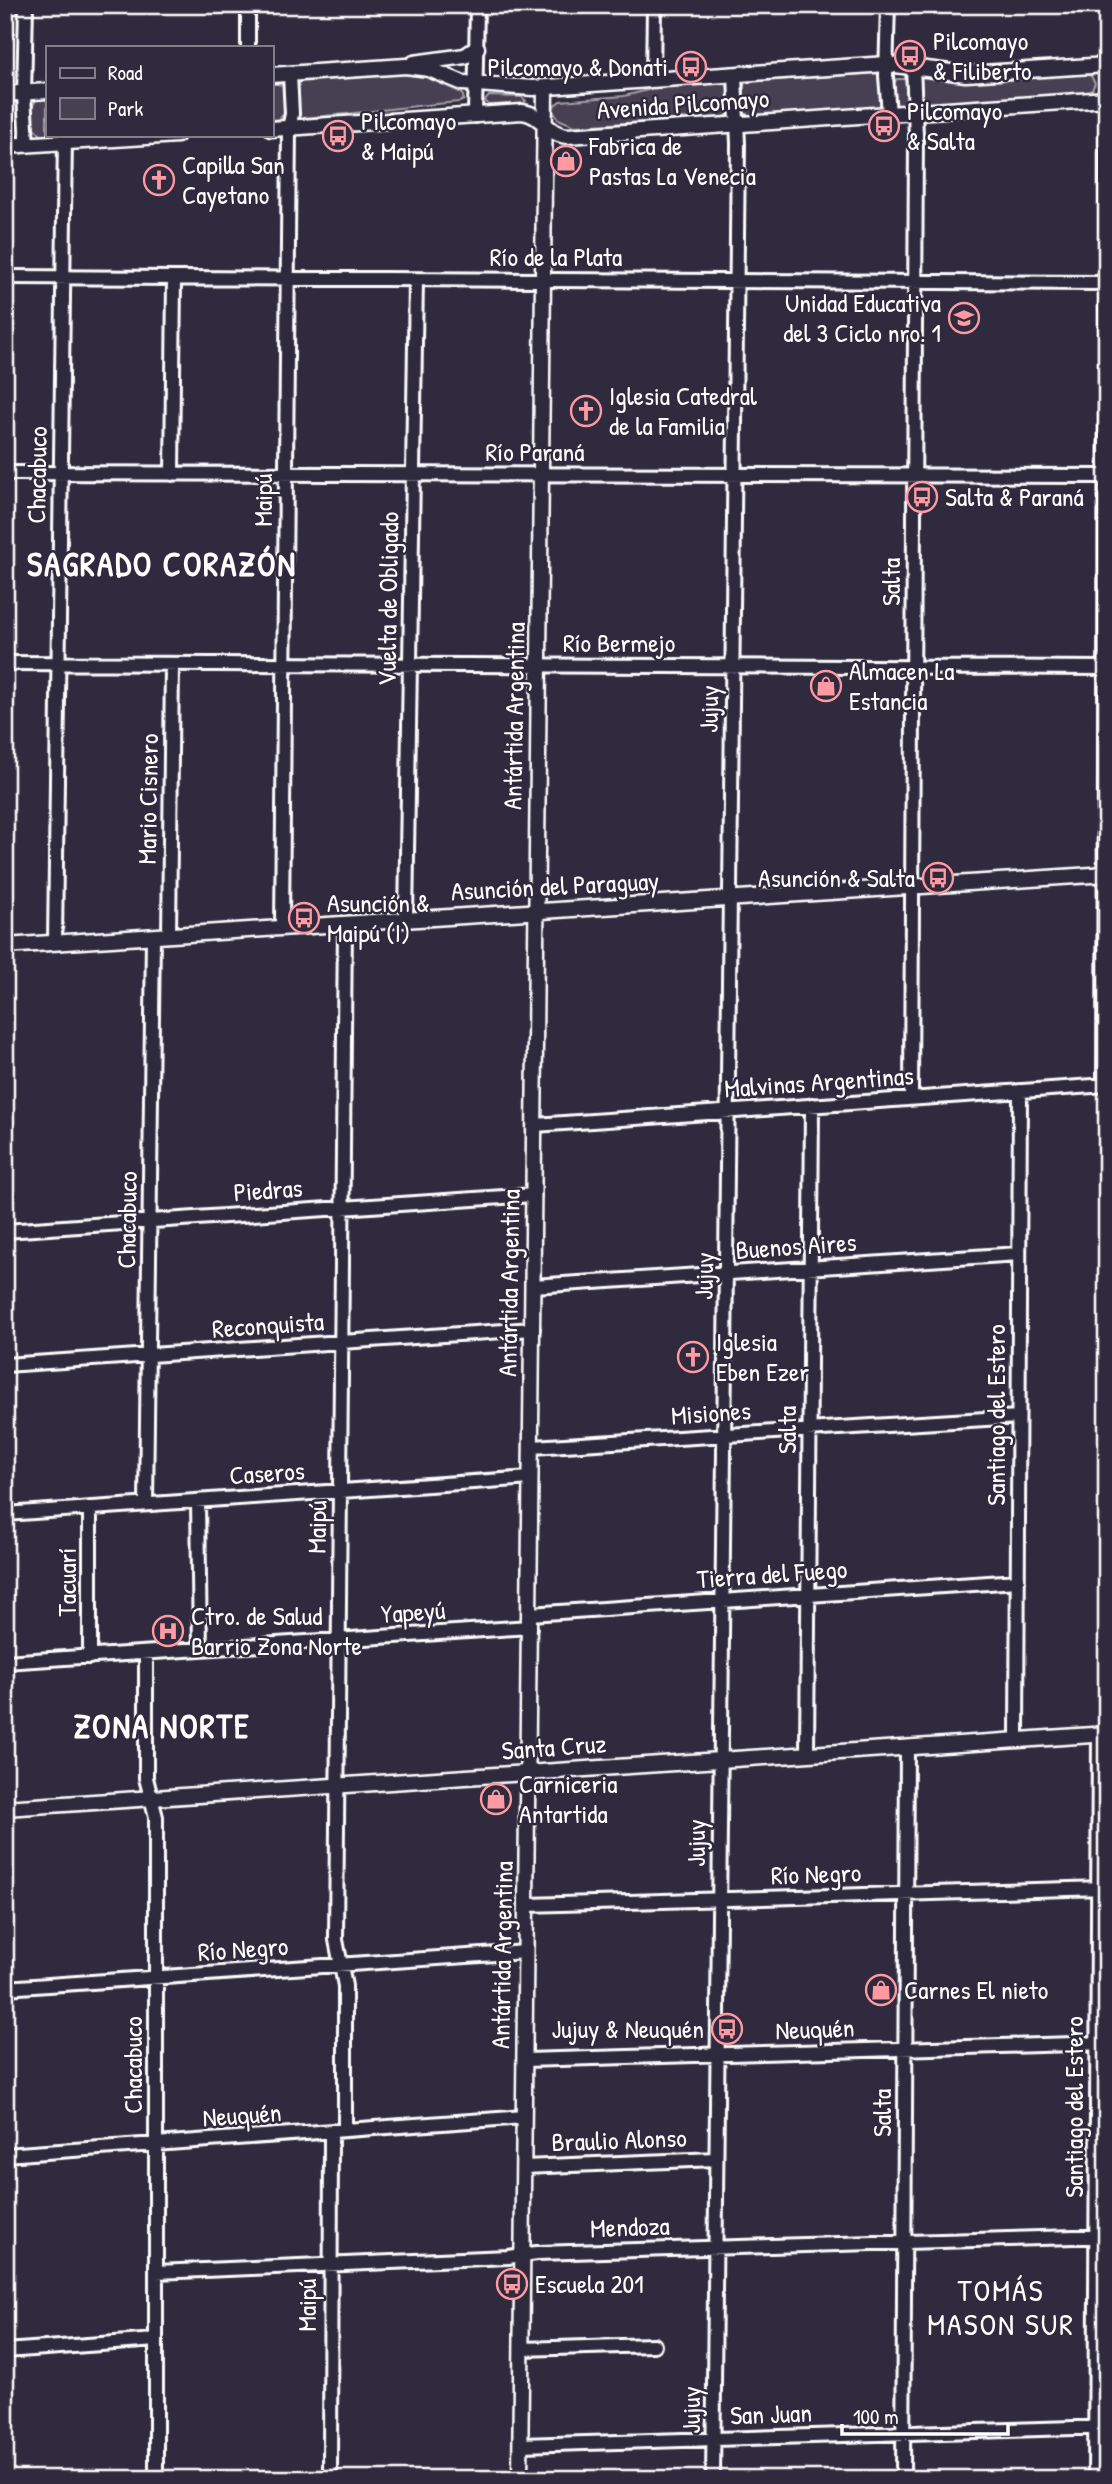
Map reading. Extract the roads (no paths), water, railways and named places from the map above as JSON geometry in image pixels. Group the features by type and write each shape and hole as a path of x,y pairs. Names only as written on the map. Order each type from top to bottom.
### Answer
{"main road":[{"path":"402,66 465,56 477,48"},
{"name":"Avenida Pilcomayo","path":"273,75 402,66 421,67 454,81 476,85 545,87 887,64 973,74 1107,65"},
{"name":"Antártida Argentina","path":"520,2479 545,87"},
{"path":"5,94 46,91"},
{"name":"Avenida Pilcomayo","path":"273,129 525,113 535,115 554,133 567,136 1107,99"},
{"path":"5,146 64,138 139,136"},
{"name":"Asunción del Paraguay","path":"5,946 1105,875"},
{"name":"Santa Cruz","path":"5,1808 1103,1735"}],"street":[{"path":"26,5 24,93 27,144"},
{"path":"248,5 248,46"},
{"path":"475,116 477,5"},
{"path":"653,80 654,5"},
{"path":"888,5 889,114"},
{"name":"Salta","path":"911,1098 915,282 913,66"},
{"name":"Maipú","path":"282,927 289,128 292,114 290,74"},
{"name":"Jujuy","path":"713,2479 737,281 738,124 735,75"},
{"path":"1105,1085 1107,107"},
{"name":"Chacabuco","path":"55,942 64,138"},
{"name":"Río de la Plata","path":"5,276 1106,283"},
{"path":"172,474 174,279"},
{"name":"Vuelta de Obligado","path":"406,919 416,280"},
{"name":"Río Paraná","path":"5,473 1106,476"},
{"name":"Río Bermejo","path":"5,663 1106,668"},
{"name":"Mario Cisnero","path":"169,935 172,664"},
{"name":"Maipú","path":"345,923 336,1940 345,1986 345,2130"},
{"name":"Chacabuco","path":"146,1504 153,936"},
{"name":"Malvinas Argentinas","path":"535,1125 1105,1085"},
{"name":"Santiago del Estero","path":"1017,1740 1020,1091"},
{"name":"Salta","path":"807,1754 812,1105"},
{"name":"Piedras","path":"5,1231 534,1195"},
{"name":"Buenos Aires","path":"533,1286 1019,1254"},
{"name":"Reconquista","path":"5,1365 533,1329"},
{"name":"Misiones","path":"532,1447 1018,1417"},
{"name":"Caseros","path":"5,1514 531,1478"},
{"path":"198,1501 200,1649"},
{"name":"Tacuarí","path":"90,1508 90,1657"},
{"name":"Tierra del Fuego","path":"530,1620 723,1601 1018,1581"},
{"name":"Yapeyú","path":"5,1662 338,1640 530,1620"},
{"name":"Chacabuco","path":"146,1653 146,1778 156,1817 156,2479"},
{"name":"Santiago del Estero","path":"1095,2479 1101,2427 1103,1735"},
{"name":"Salta","path":"903,2479 906,1748"},
{"name":"Río Negro","path":"527,1905 1103,1888"},
{"name":"Río Negro","path":"5,1988 526,1952"},
{"name":"Neuquén","path":"525,2060 1102,2043"},
{"name":"Neuquén","path":"5,2155 524,2117"},
{"name":"Maipú","path":"330,2479 331,2131"},
{"name":"Braulio Alonso","path":"524,2167 716,2159"},
{"name":"Mendoza","path":"156,2272 715,2247 1102,2236"},
{"path":"5,2351 156,2340"},
{"path":"522,2349 654,2345"},
{"name":"San Juan","path":"521,2445 1101,2427"}],"place":[{"name":"Pilcomayo & Filiberto","path":"910,56"},
{"name":"Pilcomayo & Donati","path":"691,67"},
{"name":"Pilcomayo & Salta","path":"884,126"},
{"name":"Pilcomayo & Maipú","path":"338,136"},
{"name":"Fabrica de Pastas La Venecia","path":"566,161"},
{"name":"Capilla San Cayetano","path":"159,180"},
{"name":"Unidad Educativa del 3 Ciclo nro. 1","path":"964,318"},
{"name":"Iglesia Catedral de la Familia","path":"586,411"},
{"name":"Salta & Paraná","path":"922,497"},
{"name":"Almacen La Estancia","path":"826,686"},
{"name":"Asunción & Salta","path":"938,878"},
{"name":"Asunción & Maipú (I)","path":"304,918"},
{"name":"Iglesia Eben Ezer","path":"693,1357"},
{"name":"Ctro. de Salud Barrio Zona Norte","path":"168,1631"},
{"name":"Carniceria Antartida","path":"496,1799"},
{"name":"Carnes El nieto","path":"881,1990"},
{"name":"Jujuy & Neuquén","path":"727,2029"},
{"name":"Escuela 201","path":"512,2284"}],"district":[{"name":"SAGRADO CORAZÓN","path":"162,564"},
{"name":"ZONA NORTE","path":"162,1726"},
{"name":"TOMÁS MASON SUR","path":"1001,2308"}]}
